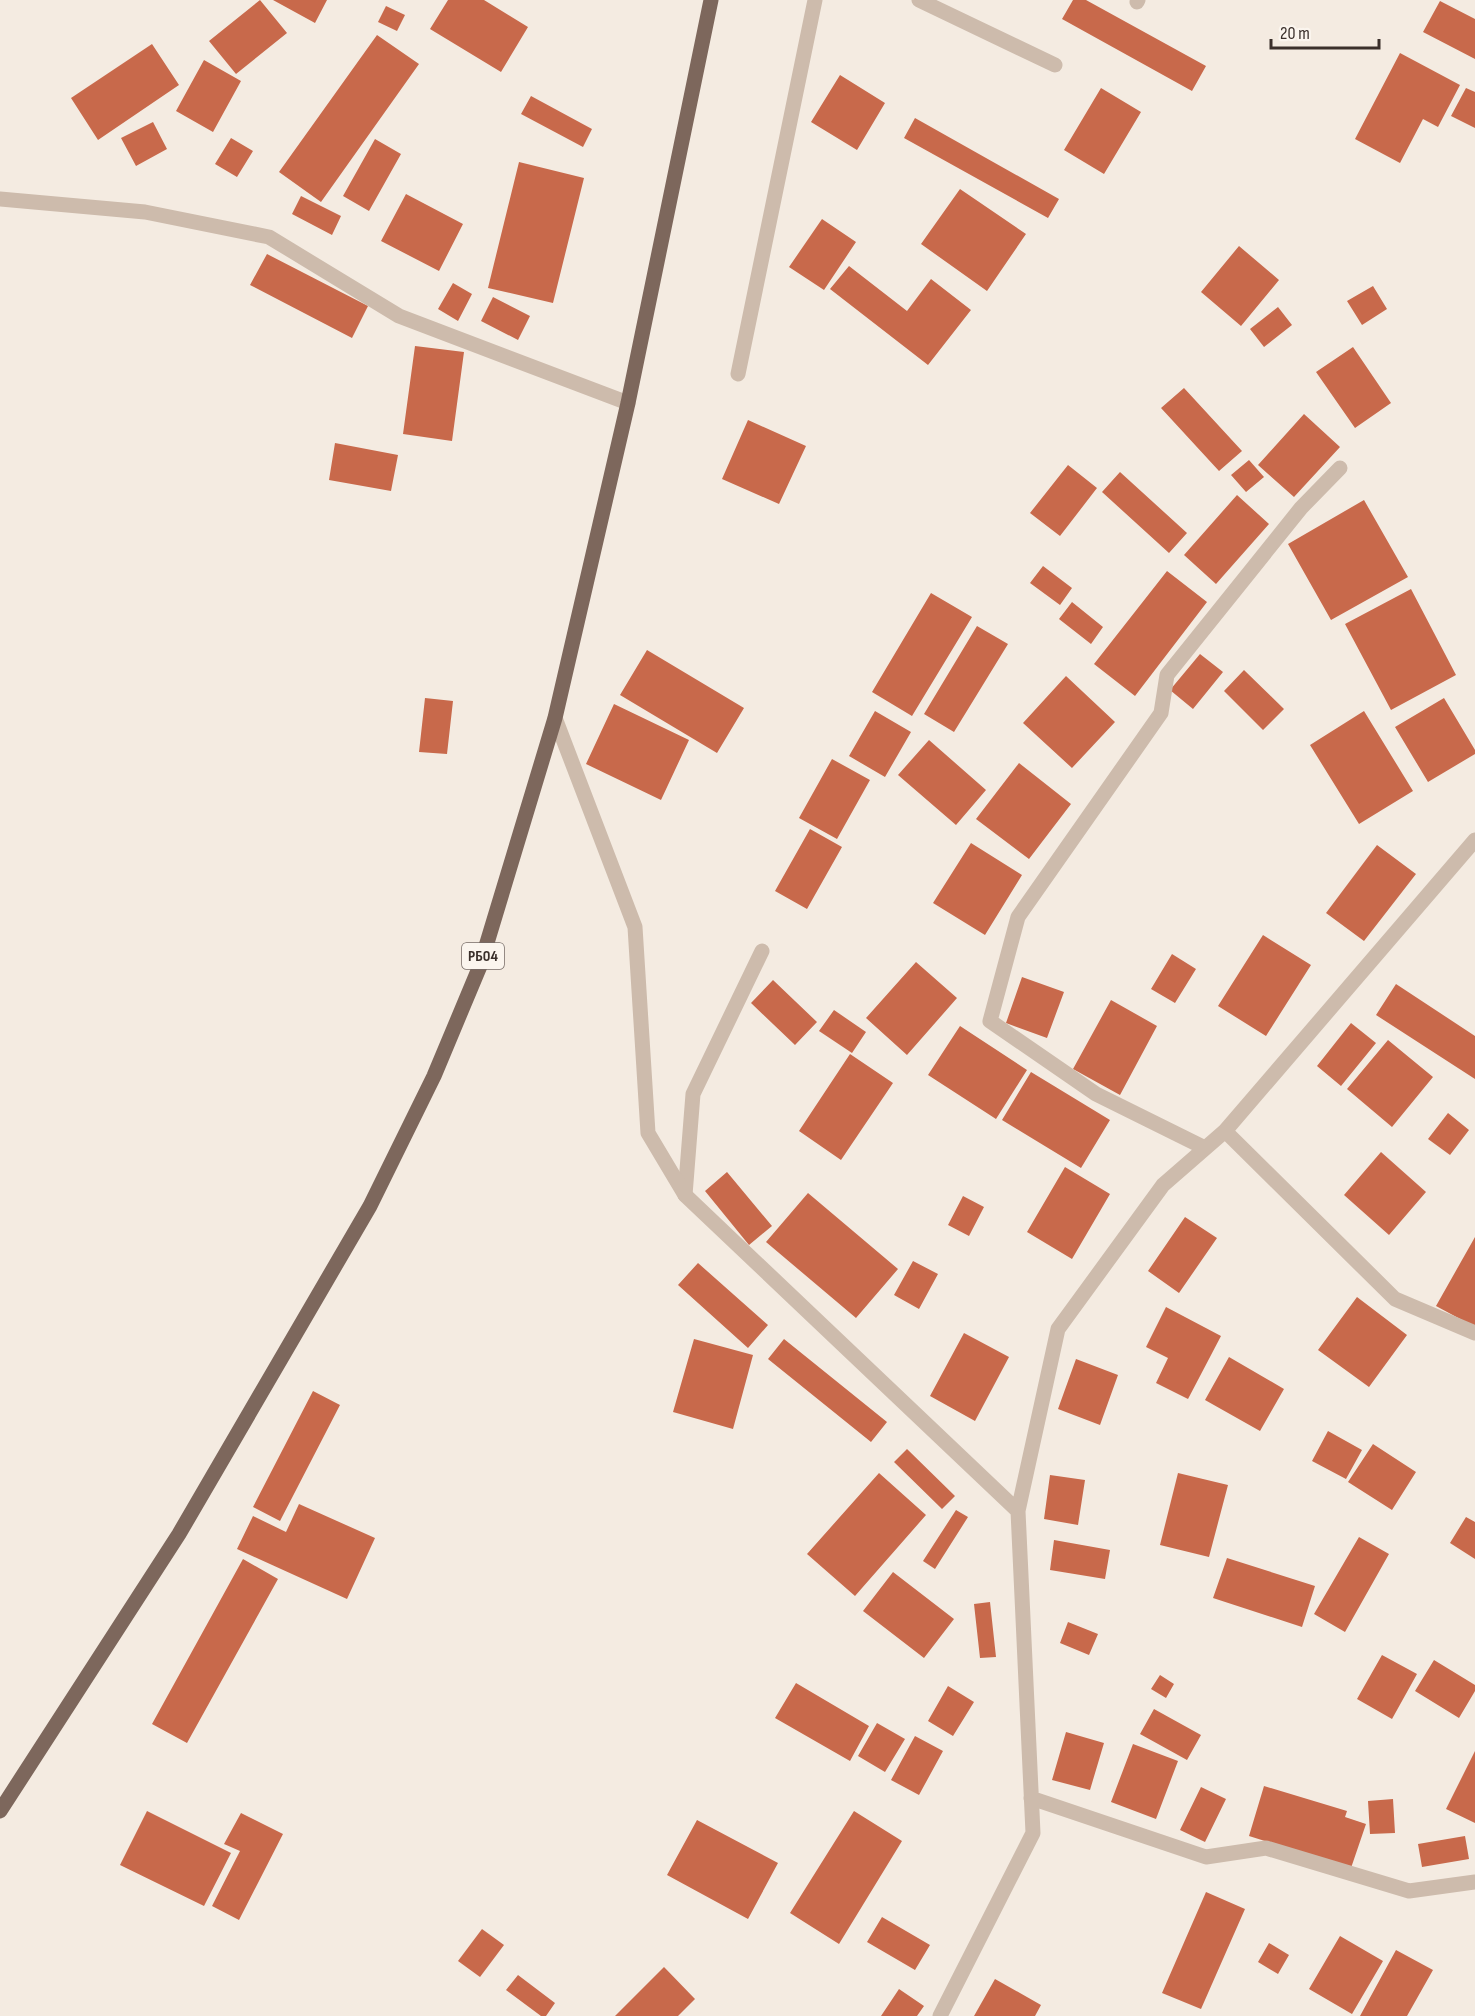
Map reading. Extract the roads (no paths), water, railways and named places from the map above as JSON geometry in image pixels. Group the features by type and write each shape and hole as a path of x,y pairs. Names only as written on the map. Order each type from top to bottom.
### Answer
{"main road":[{"name":"РБ04","path":"0,1811 179,1534 370,1206 434,1076 480,966 555,718 628,403 711,0"}],"street":[{"path":"738,374 815,0"},
{"path":"919,0 1055,65"},
{"path":"0,199 145,212 269,237 399,316 628,403"},
{"path":"1205,1148 1096,1094 990,1021 1018,917 1161,713 1167,675 1301,508 1340,468"},
{"path":"555,718 635,927 648,1133 685,1196 1018,1511"},
{"path":"940,2016 1033,1833 1018,1511 1058,1329 1163,1185 1225,1131 1475,840"},
{"path":"685,1196 693,1094 762,951"},
{"path":"1225,1131 1395,1299 1475,1333"},
{"path":"1031,1798 1206,1857 1266,1848 1409,1891 1475,1882"}]}
